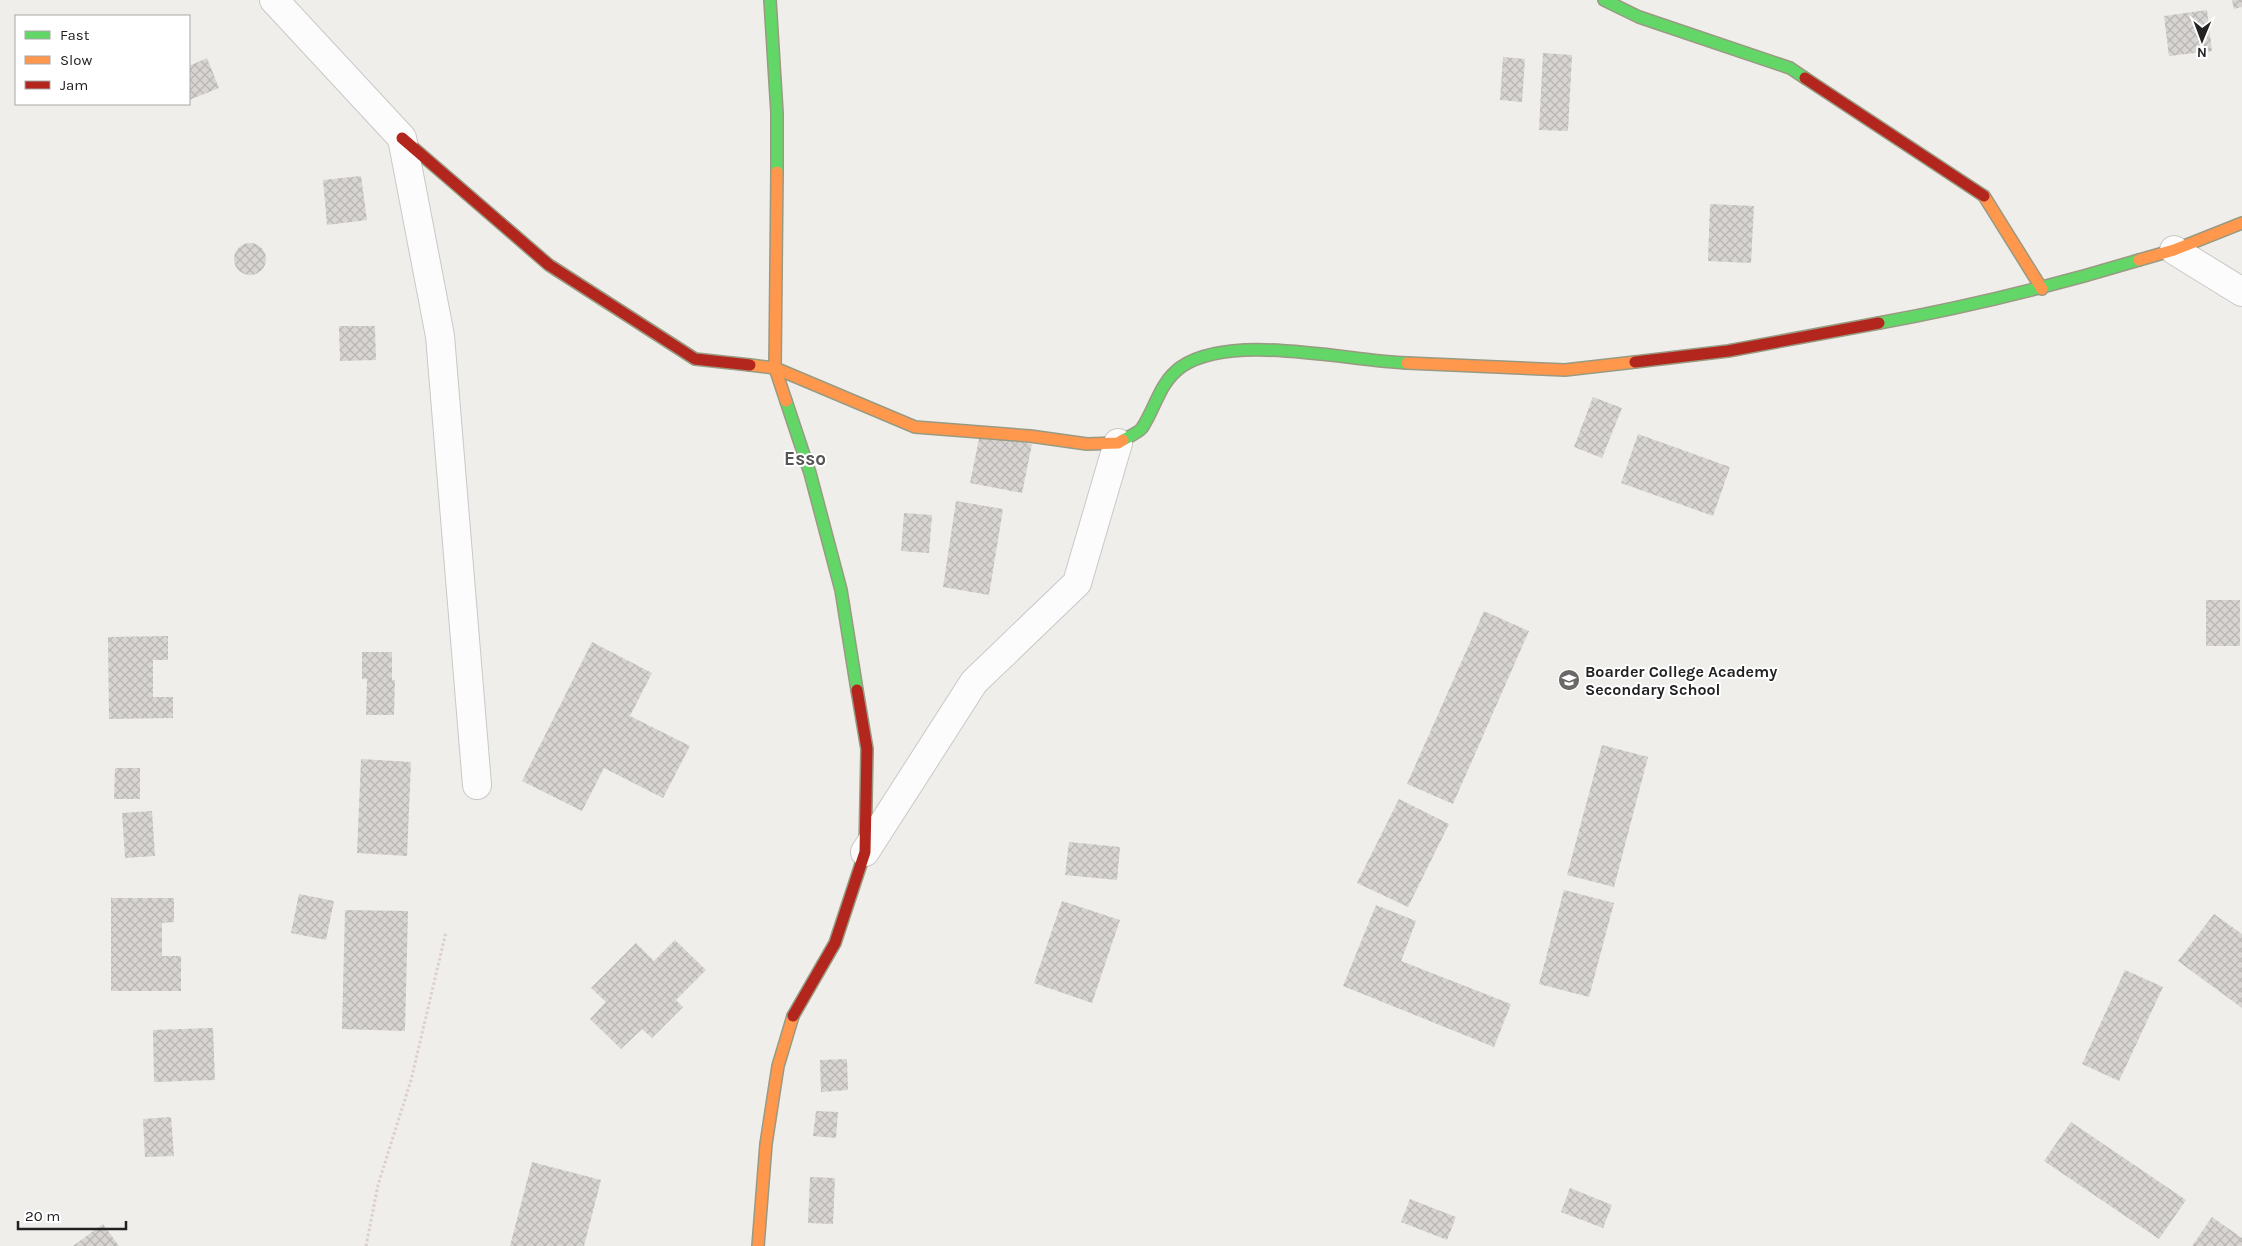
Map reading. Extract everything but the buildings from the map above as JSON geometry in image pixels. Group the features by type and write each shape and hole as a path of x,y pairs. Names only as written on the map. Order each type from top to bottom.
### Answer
{"street":[{"path":"274,0 402,138 549,265 695,359 775,368 915,427 1030,436 1086,444 1118,443 1141,429 1162,386 1181,367 1212,354 1276,349 1401,363 1566,370 1728,351 1935,313 2042,288 2174,250 2242,223"},
{"path":"770,0 777,113 775,368 810,473 842,590 867,749 865,852"},
{"path":"1604,0 1639,17 1790,68 1985,197 2042,288"},
{"path":"402,138 440,336 477,785"},
{"path":"2174,250 2242,292"},
{"path":"758,1246 766,1144 778,1066 795,1010 835,943 865,852 974,682 1078,583 1118,443"}],"path":[{"path":"366,1246 378,1185 411,1080 446,932"}],"traffic: fast":[{"path":"770,0 777,113 777,172"},
{"path":"1604,0 1639,17 1790,68 1805,78"},
{"path":"1879,323 2010,295 2139,260"},
{"path":"1123,440 1142,428 1163,388 1174,373 1181,367 1203,357 1229,351 1259,350 1291,351 1407,363"},
{"path":"786,401 810,473 841,590 857,690"}],"traffic: slow":[{"path":"777,172 775,368 786,401"},
{"path":"1984,196 2042,289"},
{"path":"2139,260 2174,250 2242,223"},
{"path":"1407,363 1565,370 1635,362"},
{"path":"750,365 775,368 915,427 1030,436 1087,444 1118,443 1123,440"},
{"path":"758,1246 766,1144 778,1066 793,1016"}],"traffic: jam":[{"path":"1805,78 1984,196"},
{"path":"402,138 549,265 695,359 750,365"},
{"path":"1635,362 1728,351 1879,323"},
{"path":"793,1016 835,943 865,852 867,749 857,690"}],"place":[{"name":"Boarder College Academy Secondary School","path":"1569,680"}],"district":[{"name":"Esso","path":"805,458"}]}
